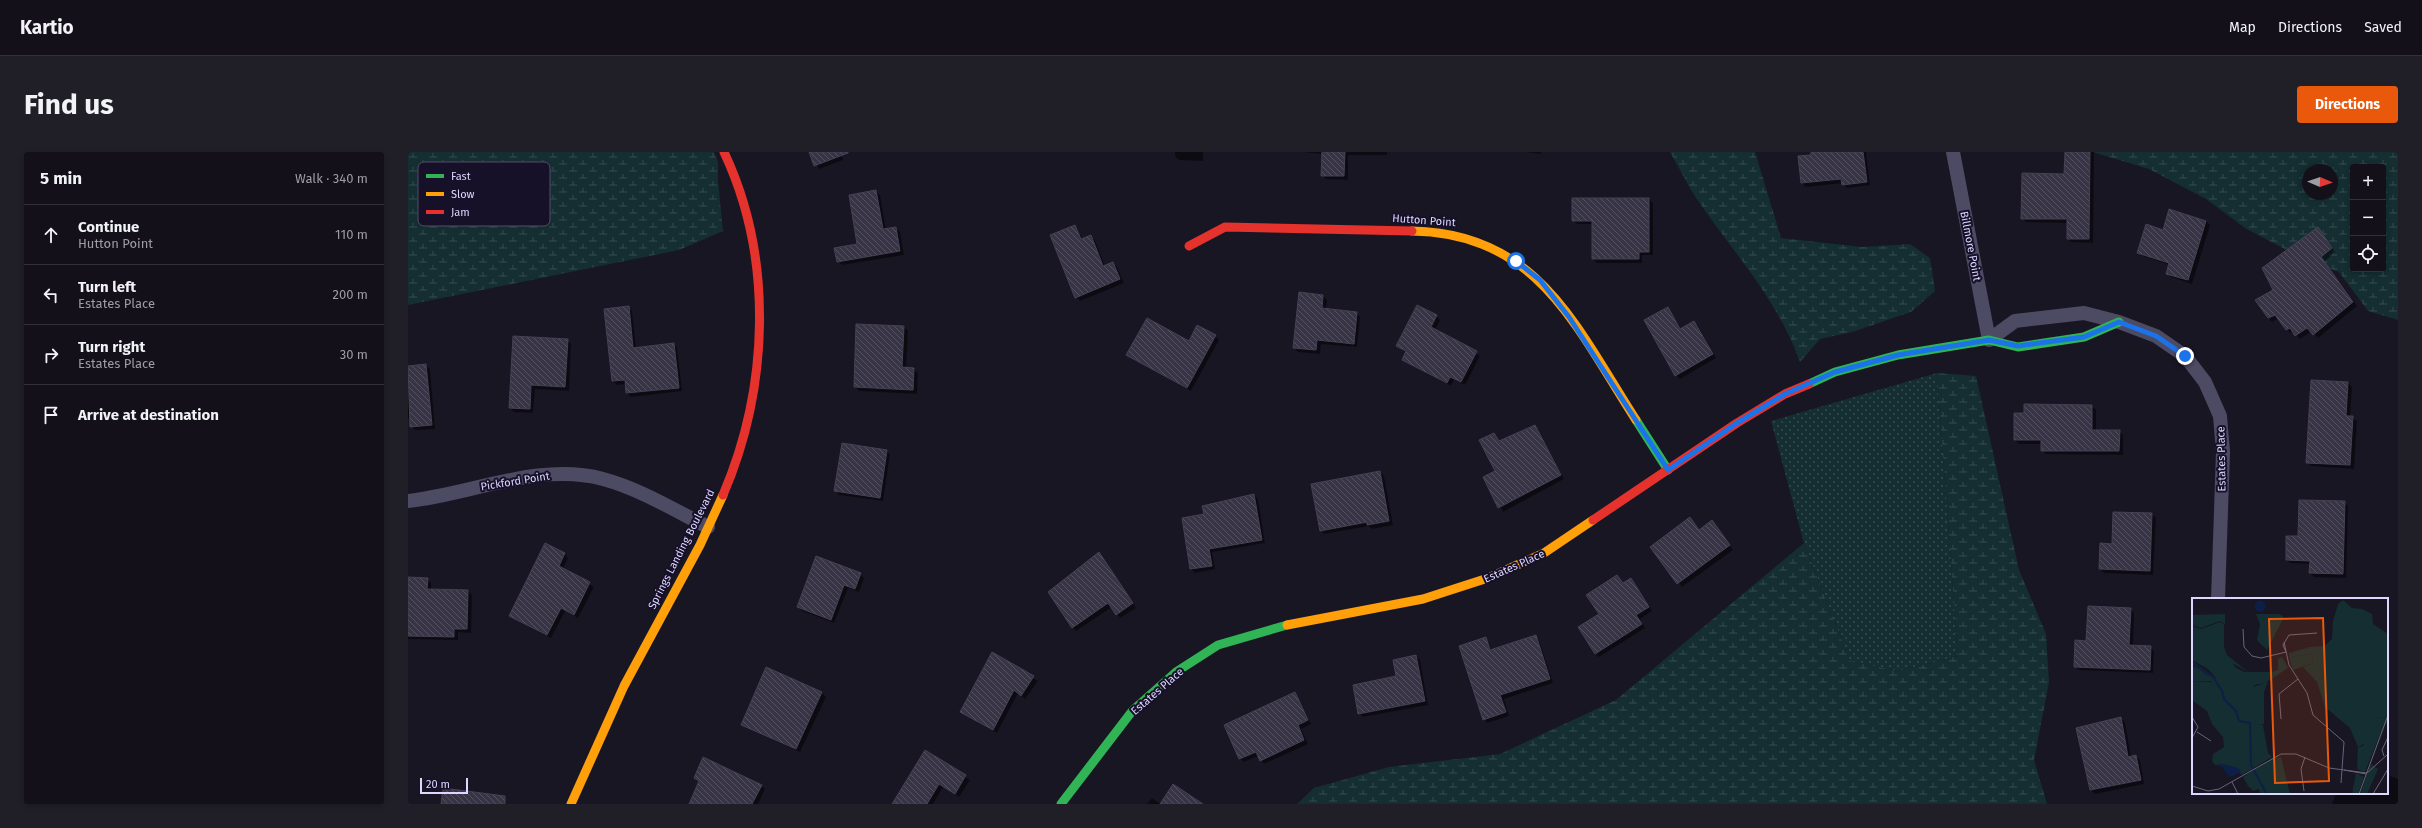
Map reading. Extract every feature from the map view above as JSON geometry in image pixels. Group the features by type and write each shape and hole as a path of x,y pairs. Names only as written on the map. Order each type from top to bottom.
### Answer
{"street":[{"name":"Springs Landing Boulevard","path":"571,804 632,670 708,527 733,470 746,423 757,371 759,318 752,237 739,186 724,152"},
{"name":"Billmore Point","path":"1953,152 1989,340"},
{"name":"Hutton Point","path":"1189,246 1225,227 1432,231 1462,235 1482,242 1511,257 1540,280 1569,317 1668,470"},
{"name":"Estates Place","path":"1989,340 2015,321 2084,313 2119,322 2156,336 2185,356 2205,382 2220,416 2223,452 2218,598"},
{"name":"Estates Place","path":"1061,804 1133,710 1176,672 1218,645 1271,628 1423,599 1488,578 1544,553 1737,423 1785,394 1835,372 1898,355 1989,340 2025,346 2084,337 2119,322"},
{"name":"Pickford Point","path":"408,501 518,478 561,474 602,479 638,491 708,527"}],"green space":[{"path":"408,152 714,152 718,162 718,181 723,231 679,250 408,305"},
{"path":"1670,152 1755,152 1781,238 1862,247 1910,244 1930,258 1935,291 1911,312 1852,332 1820,339 1800,362 1781,320 1769,300 1697,199"},
{"path":"2093,152 2398,152 2398,320 2368,311 2339,272 2300,257 2245,228 2206,199 2149,169"},
{"path":"1937,373 1958,656 1898,671 1850,661 1804,543 1771,421"},
{"path":"1937,373 1976,376 2019,570 2046,634 2049,682 2034,760 2047,804 1297,804 1314,788 1389,767 1500,754 1616,700 1804,543 1850,661 1898,671 1958,656"}],"building":[{"path":"809,152 848,152 848,153 814,166"},
{"path":"1322,152 1345,152 1344,176 1321,176"},
{"path":"1811,152 1863,152 1867,182 1842,185 1841,179 1801,183 1798,156 1811,155"},
{"path":"2065,152 2090,152 2089,239 2067,239 2067,219 2021,219 2022,173 2064,174"},
{"path":"876,190 883,229 896,227 900,251 837,262 834,248 857,244 849,195"},
{"path":"1572,198 1649,198 1649,252 1639,252 1639,259 1592,259 1592,221 1572,221"},
{"path":"2169,209 2206,221 2188,280 2166,274 2169,263 2137,253 2146,224 2163,230"},
{"path":"1075,225 1081,239 1091,235 1103,266 1113,262 1120,279 1075,298 1050,235"},
{"path":"2318,227 2332,248 2321,257 2353,302 2313,335 2307,328 2295,336 2290,328 2286,330 2275,315 2268,318 2255,300 2273,290 2262,268"},
{"path":"1299,292 1323,295 1322,308 1357,312 1354,344 1317,340 1316,350 1293,348"},
{"path":"1417,305 1437,315 1431,327 1477,351 1461,382 1450,377 1447,383 1402,360 1406,351 1396,346"},
{"path":"629,306 633,348 674,343 679,388 626,393 625,380 612,381 604,309"},
{"path":"1668,307 1680,329 1694,321 1713,354 1675,376 1644,320"},
{"path":"1147,318 1189,341 1197,325 1216,335 1187,388 1126,355"},
{"path":"856,324 904,326 902,367 914,368 913,390 854,387"},
{"path":"513,336 568,339 565,387 531,385 530,409 509,408"},
{"path":"426,364 432,425 410,427 408,366"},
{"path":"2311,380 2348,382 2346,416 2353,416 2350,465 2306,463"},
{"path":"2024,404 2092,405 2092,430 2120,430 2119,451 2041,451 2041,440 2014,440 2014,413 2024,413"},
{"path":"1535,425 1561,475 1498,508 1483,477 1495,471 1479,440 1494,433 1499,441"},
{"path":"842,443 887,450 880,498 834,491"},
{"path":"1380,471 1389,521 1367,525 1367,522 1320,531 1311,484"},
{"path":"1254,494 1262,540 1209,549 1212,566 1190,569 1182,518 1204,514 1202,506"},
{"path":"2299,500 2345,501 2343,574 2309,573 2310,561 2286,560 2286,536 2298,536"},
{"path":"2113,512 2152,513 2150,571 2099,569 2100,543 2112,544"},
{"path":"1690,517 1699,530 1712,520 1730,545 1677,584 1650,547"},
{"path":"545,543 565,553 559,566 590,582 574,615 561,608 547,635 509,616"},
{"path":"1099,552 1133,603 1116,615 1108,603 1072,628 1048,592"},
{"path":"816,556 861,573 855,589 844,585 831,620 797,607"},
{"path":"1617,575 1623,583 1631,578 1649,607 1636,615 1642,624 1595,654 1578,627 1599,614 1586,595"},
{"path":"408,577 428,578 427,589 468,590 467,629 454,629 454,637 408,636"},
{"path":"2088,606 2131,608 2129,645 2151,646 2150,670 2074,667 2075,640 2086,641"},
{"path":"1536,635 1550,679 1500,695 1506,712 1483,720 1459,646 1486,637 1490,650"},
{"path":"992,652 1034,676 1021,696 1014,690 993,730 960,712"},
{"path":"1416,655 1425,701 1358,714 1353,685 1396,676 1393,660"},
{"path":"766,667 822,692 796,749 741,725"},
{"path":"1295,692 1308,720 1298,725 1304,740 1260,761 1256,752 1239,759 1224,725"},
{"path":"2121,717 2128,757 2136,755 2141,780 2090,790 2076,728"},
{"path":"925,750 966,775 955,794 939,784 927,804 892,804"},
{"path":"703,757 762,785 752,804 689,804 699,781 694,778"},
{"path":"1173,784 1203,804 1160,804"},
{"path":"443,788 505,796 505,804 441,804"}],"traffic: fast":[{"path":"1809,384 1835,372 1898,355 1989,340 2018,347 2084,337 2119,322"},
{"path":"1636,420 1668,470"},
{"path":"1061,804 1133,710 1176,672 1218,645 1287,625"}],"traffic: slow":[{"path":"1412,231 1455,236 1492,248 1522,267 1549,291 1572,320 1636,420"},
{"path":"571,804 624,686 700,545 723,495"},
{"path":"1287,625 1423,599 1488,578 1544,553 1593,520"}],"traffic: jam":[{"path":"723,495 738,454 750,411 757,367 760,323 758,279 751,235 740,193 724,152"},
{"path":"1189,246 1225,227 1412,231"},
{"path":"1593,520 1737,423 1785,394 1809,384"}],"route":[{"path":"1516,261 1540,280 1569,317 1668,470 1737,423 1785,394 1835,372 1898,355 1989,340 2018,346 2084,337 2119,322 2156,336 2185,356"}]}
